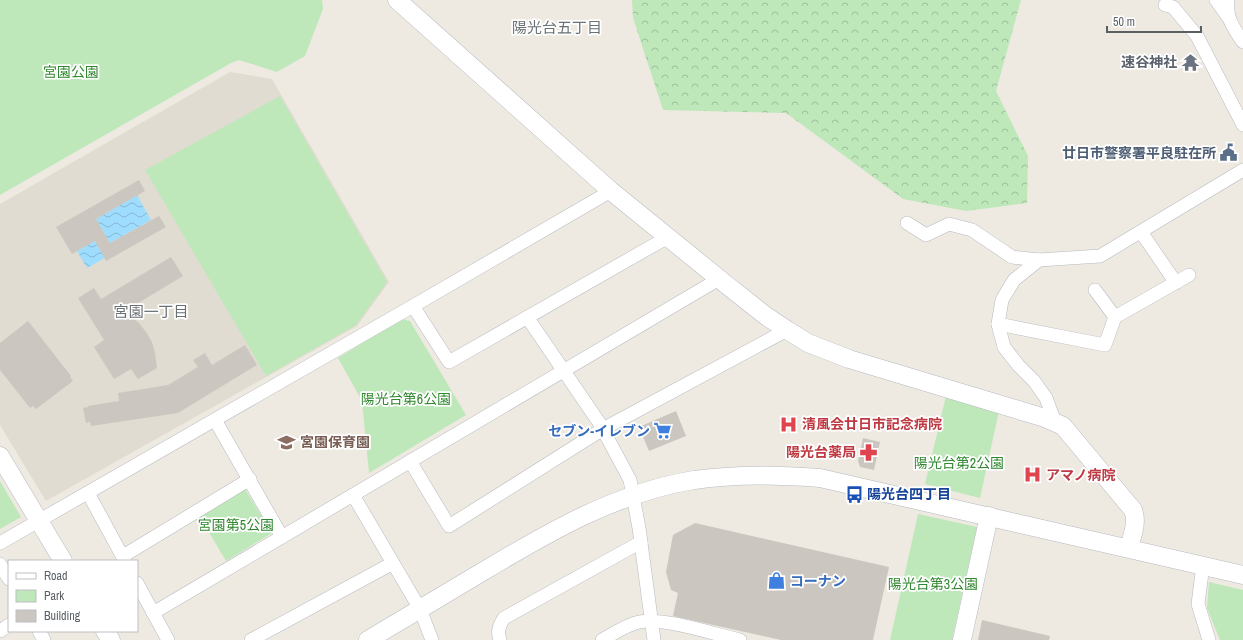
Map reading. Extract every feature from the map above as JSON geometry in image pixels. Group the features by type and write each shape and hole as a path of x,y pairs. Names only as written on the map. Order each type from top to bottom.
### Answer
{"street":[{"path":"397,0 611,191 719,279 766,316 787,330 808,342 849,359 1055,422 1063,426 1133,510 1136,516 1129,548"},
{"path":"1216,0 1243,42"},
{"path":"1228,0 1227,13 1229,19"},
{"path":"1164,5 1173,7 1197,36 1243,125"},
{"path":"907,223 926,235 949,224 961,226 972,230 1012,257 1039,260 1100,256 1243,170"},
{"path":"0,543 611,191"},
{"path":"1141,232 1176,283"},
{"path":"413,306 449,362 668,237"},
{"path":"1039,260 1014,280 1002,300 998,324 1004,347 1018,365 1034,381 1046,398 1055,422"},
{"path":"998,324 1105,344 1115,317 1189,275"},
{"path":"153,613 719,279"},
{"path":"1095,290 1115,317"},
{"path":"527,317 603,429 630,480 654,640"},
{"path":"410,462 449,526 603,429 787,330"},
{"path":"215,420 282,537"},
{"path":"0,456 62,560"},
{"path":"368,640 573,520 633,496 693,481 743,475 820,478 1243,575"},
{"path":"88,493 124,558 250,479"},
{"path":"353,495 420,609 432,640"},
{"path":"962,640 989,516"},
{"path":"500,640 498,633 499,625 504,618 640,542"},
{"path":"252,640 393,563"},
{"path":"0,564 8,577"},
{"path":"1203,565 1198,604 1209,640"},
{"path":"138,585 168,640"},
{"path":"602,640 617,631 639,622 666,623 740,640"}],"shaded area":[{"path":"230,72 272,79 389,282 357,326 46,501 0,425 0,204"}],"green space":[{"name":"宮園公園","path":"0,0 322,0 323,9 305,56 277,72 239,60 231,63 0,195"},
{"path":"632,0 1021,0 996,91 1028,156 1027,203 966,211 903,199 786,113 663,110 633,18"},
{"path":"280,96 387,282 356,325 266,376 145,170"},
{"name":"陽光台第6公園","path":"402,319 410,321 466,415 369,473 362,401 338,358"},
{"name":"陽光台第2公園","path":"946,396 999,411 980,498 925,484"},
{"path":"0,481 21,517 0,529"},
{"name":"宮園第5公園","path":"245,489 272,533 226,561 200,517"},
{"name":"陽光台第3公園","path":"918,514 977,527 952,640 890,640"},
{"path":"1209,582 1243,590 1243,640 1220,640 1207,608"}],"water":[{"path":"137,195 151,220 110,243 96,219"},
{"path":"95,241 105,258 87,268 77,251"}],"building":[{"path":"139,180 145,191 96,219 110,243 159,216 166,227 106,261 95,241 72,254 56,227"},
{"path":"171,257 183,276 125,311 139,323 152,342 157,368 138,379 131,369 114,379 94,347 104,340 78,298 94,288 101,299"},
{"path":"28,321 71,376 70,377 73,381 36,409 33,406 30,408 0,370 0,343"},
{"path":"245,345 257,365 178,413 91,426 90,422 86,423 83,408 119,401 118,393 168,385 198,367 193,360 205,353 212,365"},
{"name":"セブン-イレブン","path":"676,411 686,436 649,451 639,427"},
{"name":"陽光台薬局","path":"863,438 880,442 874,470 860,467 858,461"},
{"name":"コーナン","path":"695,523 889,567 873,640 781,640 673,616 678,593 671,590 666,572 673,535"},
{"path":"982,620 1050,636 1049,640 978,640"}],"place":[{"name":"速谷神社","path":"1190,62"},
{"name":"廿日市警察署平良駐在所","path":"1229,153"},
{"name":"清風会廿日市記念病院","path":"789,424"},
{"name":"セブン-イレブン","path":"663,431"},
{"name":"宮園保育園","path":"287,442"},
{"name":"陽光台薬局","path":"869,452"},
{"name":"アマノ病院","path":"1033,475"},
{"name":"陽光台四丁目","path":"854,494"},
{"name":"コーナン","path":"777,581"}],"district":[{"name":"陽光台五丁目","path":"557,27"},
{"name":"宮園一丁目","path":"151,311"}]}
